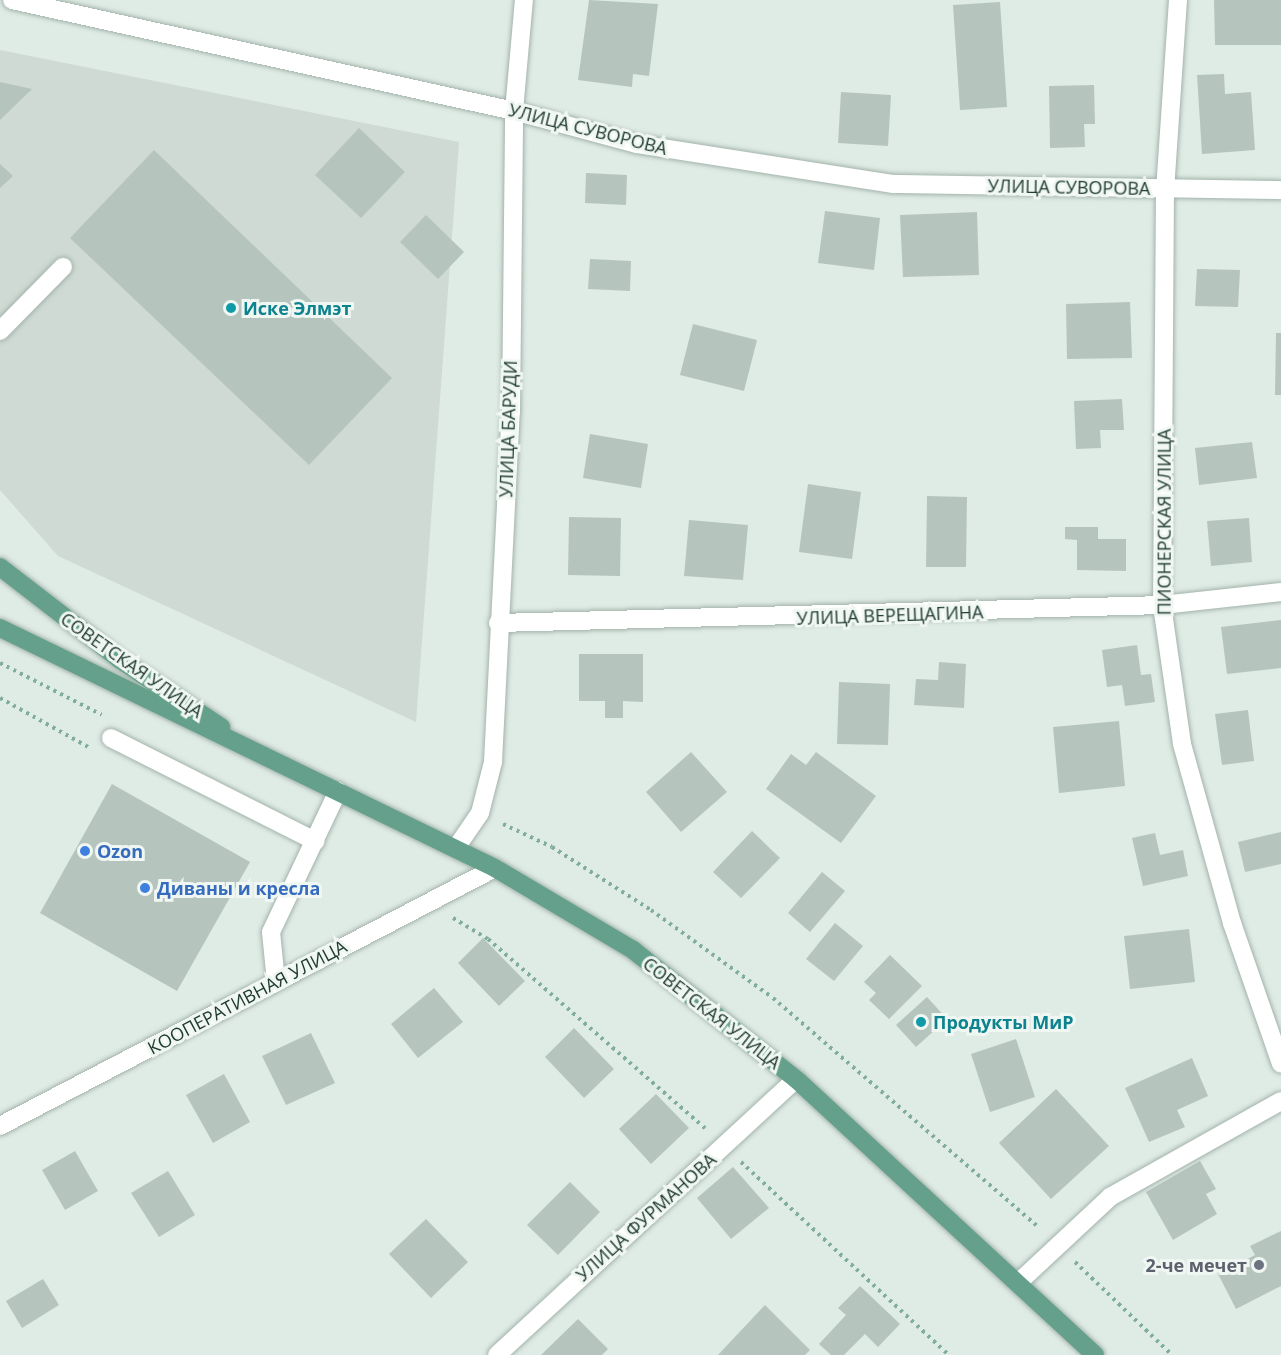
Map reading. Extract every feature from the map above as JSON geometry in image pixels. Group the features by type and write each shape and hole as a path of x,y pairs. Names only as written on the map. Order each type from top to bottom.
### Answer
{"main road":[{"name":"СОВЕТСКАЯ УЛИЦА","path":"0,567 119,659 268,757"},
{"name":"СОВЕТСКАЯ УЛИЦА","path":"0,628 495,867 633,950 796,1079 1019,1282 1095,1355"}],"street":[{"name":"УЛИЦА СУВОРОВА","path":"12,0 514,111 637,144 893,184 1281,190"},
{"name":"УЛИЦА БАРУДИ","path":"456,849 480,813 493,762 498,622 511,412 514,111 525,0"},
{"name":"ПИОНЕРСКАЯ УЛИЦА","path":"1178,0 1165,189 1162,605 1182,744 1232,923 1281,1064"},
{"path":"0,331 63,267"},
{"name":"УЛИЦА ВЕРЕЩАГИНА","path":"498,622 1162,605 1281,592"},
{"path":"111,738 315,842"},
{"path":"276,982 271,932 339,791"},
{"name":"КООПЕРАТИВНАЯ УЛИЦА","path":"0,1126 495,867"},
{"name":"УЛИЦА ФУРМАНОВА","path":"497,1355 796,1079"},
{"path":"1019,1282 1110,1197 1281,1101"}],"path":[{"path":"0,698 92,749"},
{"path":"480,813 552,847 612,884 773,998 1058,1245 1172,1355"},
{"path":"428,902 488,939 724,1145 949,1355"}],"shaded area":[{"path":"0,50 459,142 416,722 58,556 0,490"}],"building":[{"path":"589,0 658,4 649,76 633,74 632,87 578,80"},
{"path":"1214,0 1281,0 1281,45 1215,45"},
{"path":"1000,2 1007,107 960,110 953,5"},
{"path":"1224,74 1225,94 1251,92 1255,150 1202,154 1197,75"},
{"path":"0,82 32,89 0,120"},
{"path":"1094,85 1095,124 1084,124 1085,147 1050,148 1049,86"},
{"path":"841,92 891,95 888,146 838,143"},
{"path":"359,128 405,172 361,218 315,175"},
{"name":"Иске Элмэт","path":"154,150 392,378 309,465 70,238"},
{"path":"0,164 13,176 0,188"},
{"path":"586,173 627,175 626,205 585,203"},
{"path":"825,211 880,218 874,270 818,263"},
{"path":"977,212 979,275 903,277 900,215"},
{"path":"426,215 464,252 438,279 400,242"},
{"path":"590,259 631,261 630,291 588,289"},
{"path":"1197,269 1240,270 1238,307 1195,306"},
{"path":"1130,302 1132,358 1067,359 1066,304"},
{"path":"693,324 757,340 744,391 680,375"},
{"path":"1276,333 1281,333 1281,395 1275,395"},
{"path":"1122,399 1124,430 1100,430 1101,448 1076,449 1074,401"},
{"path":"590,434 648,444 641,488 583,478"},
{"path":"1252,442 1257,478 1199,485 1195,448"},
{"path":"808,484 861,492 852,559 799,552"},
{"path":"927,496 967,497 966,567 926,567"},
{"path":"569,517 621,518 620,576 568,575"},
{"path":"1249,518 1252,562 1211,566 1207,521"},
{"path":"689,520 748,525 743,580 684,576"},
{"path":"1065,527 1098,527 1098,539 1126,539 1126,571 1077,570 1077,540 1065,539"},
{"path":"1281,620 1281,668 1227,674 1221,627"},
{"path":"1137,645 1141,675 1151,674 1155,702 1125,706 1122,685 1107,687 1102,650"},
{"path":"579,654 643,654 643,702 623,701 623,718 605,718 605,701 579,701"},
{"path":"939,662 966,664 964,708 914,705 916,679 938,680"},
{"path":"839,682 890,684 888,745 837,744"},
{"path":"1248,710 1254,761 1222,765 1215,714"},
{"path":"1119,721 1125,786 1059,793 1053,727"},
{"path":"691,752 727,792 681,832 646,792"},
{"path":"816,752 876,796 841,843 766,789 791,754 806,765"},
{"name":"Диваны и кресла","path":"112,784 250,862 177,991 40,913"},
{"path":"752,831 780,858 741,898 713,872"},
{"path":"1281,832 1281,864 1245,872 1238,842"},
{"path":"1155,833 1160,855 1183,850 1188,876 1143,886 1132,838"},
{"path":"822,872 845,891 810,932 788,913"},
{"path":"835,923 863,946 834,981 806,959"},
{"path":"1189,929 1195,982 1130,989 1124,936"},
{"path":"483,938 525,981 499,1006 458,963"},
{"path":"890,955 922,986 889,1019 869,1000 876,993 864,982"},
{"path":"434,988 463,1022 418,1058 391,1024"},
{"name":"Продукты МиР","path":"927,997 947,1019 916,1047 896,1025"},
{"path":"574,1028 614,1069 584,1098 545,1057"},
{"path":"311,1033 335,1083 286,1105 262,1056"},
{"path":"1016,1039 1035,1097 990,1112 971,1054"},
{"path":"1192,1058 1208,1096 1177,1110 1185,1127 1149,1142 1125,1088"},
{"path":"224,1074 250,1122 213,1143 186,1095"},
{"path":"1056,1089 1109,1146 1051,1199 999,1143"},
{"path":"656,1094 689,1128 651,1164 619,1129"},
{"path":"75,1151 98,1191 65,1210 42,1170"},
{"path":"1200,1161 1216,1189 1206,1194 1217,1214 1173,1240 1146,1192"},
{"path":"733,1167 769,1208 731,1239 697,1198"},
{"path":"168,1171 195,1215 159,1237 131,1193"},
{"path":"570,1182 600,1212 558,1255 527,1225"},
{"path":"426,1219 468,1262 431,1298 389,1254"},
{"name":"2-че мечет","path":"1281,1231 1281,1286 1236,1309 1218,1274 1255,1255 1250,1246"},
{"path":"43,1279 59,1305 22,1328 6,1301"},
{"path":"860,1286 900,1324 878,1347 865,1334 844,1355 831,1355 819,1344 846,1315 838,1308"},
{"path":"765,1305 810,1350 805,1355 718,1355"},
{"path":"578,1319 608,1349 602,1355 541,1355"}],"place":[{"name":"Иске Элмэт","path":"231,308"},
{"name":"Ozon","path":"85,851"},
{"name":"Диваны и кресла","path":"145,888"},
{"name":"Продукты МиР","path":"921,1022"},
{"name":"2-че мечет","path":"1259,1265"}]}
